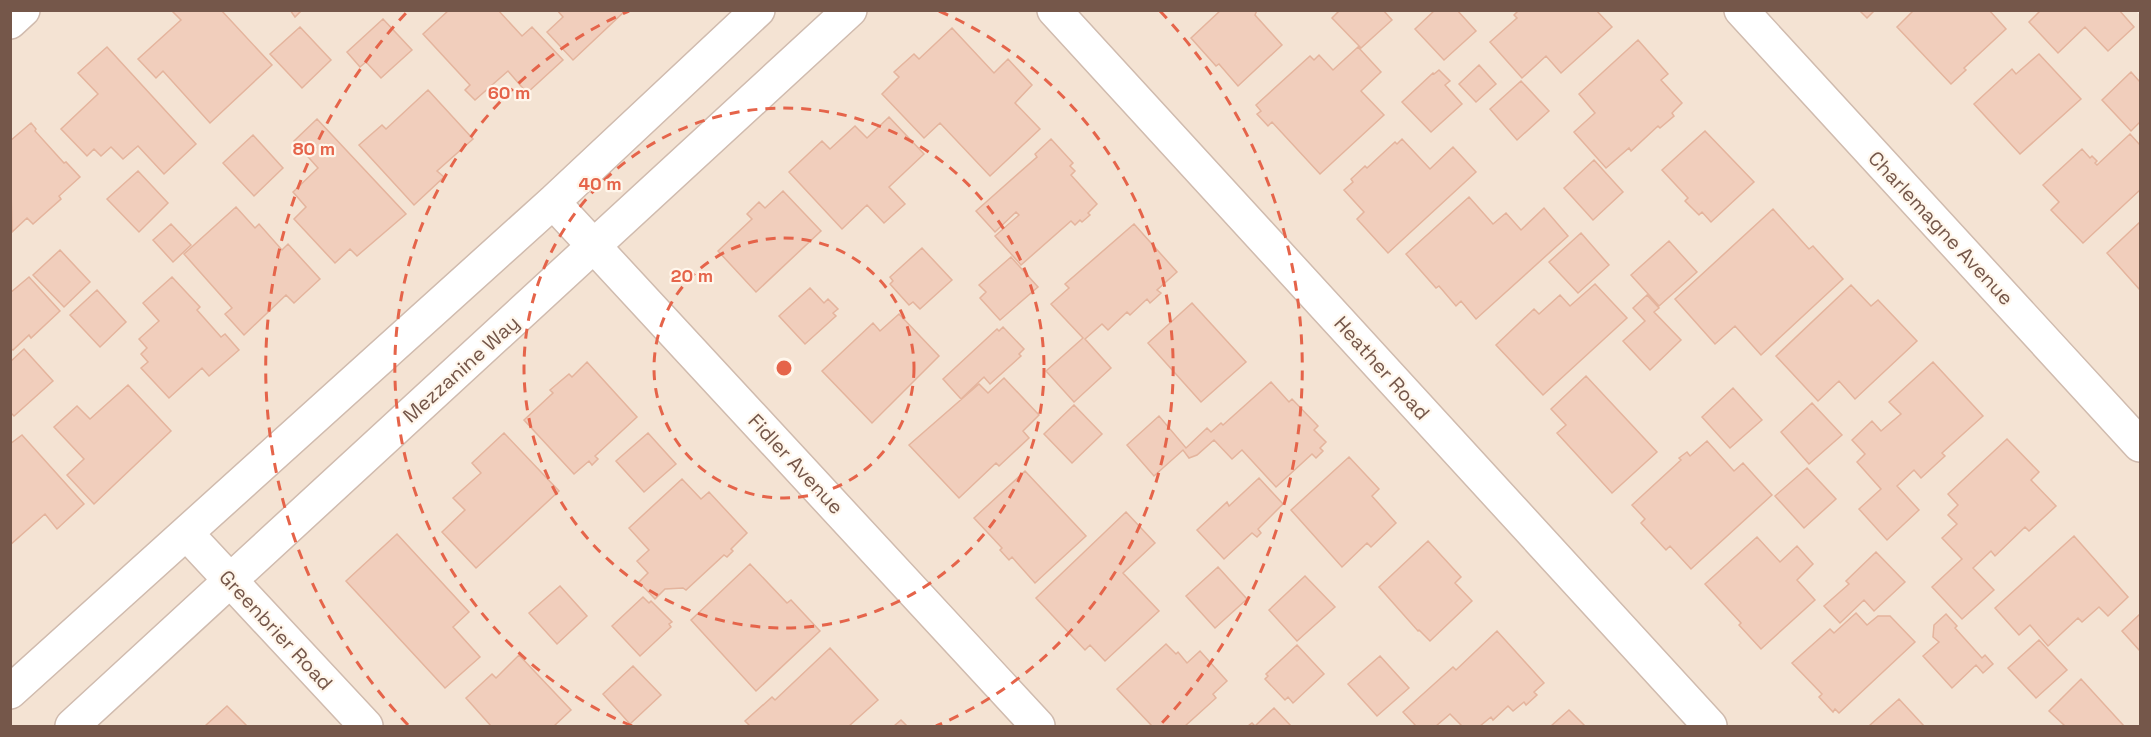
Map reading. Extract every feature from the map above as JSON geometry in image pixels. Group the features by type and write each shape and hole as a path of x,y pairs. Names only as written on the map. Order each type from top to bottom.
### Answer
{"street":[{"path":"10,22 23,10"},
{"path":"10,692 553,202 758,10"},
{"name":"Mezzanine Way","path":"72,726 850,10"},
{"name":"Heather Road","path":"1054,10 1710,726"},
{"name":"Charlemagne Avenue","path":"1741,10 2140,445"},
{"name":"Fidler Avenue","path":"553,202 1038,726"},
{"name":"Greenbrier Road","path":"187,534 366,726"}],"shaded area":[{"path":"10,11 2136,11 2140,15 2140,726 11,726"}],"building":[{"path":"171,10 221,10 272,65 210,123 163,71 156,78 138,59 181,20"},
{"path":"290,10 302,10 295,17"},
{"path":"449,10 498,10 522,36 532,27 563,60 527,93 508,71 475,100 465,90 470,85 423,34"},
{"path":"557,10 626,10 573,60 547,32 563,17"},
{"path":"1221,10 1257,10 1255,15 1282,45 1238,86 1219,64 1216,66 1191,38"},
{"path":"1340,10 1383,10 1392,20 1361,48 1332,18"},
{"path":"1435,10 1457,10 1476,31 1444,60 1415,29"},
{"path":"1519,10 1596,10 1612,27 1561,73 1546,56 1522,78 1490,42 1517,18 1514,15"},
{"path":"1859,10 1875,10 1867,18"},
{"path":"1914,10 1989,10 2006,29 1964,68 1966,70 1951,84 1897,27"},
{"path":"2041,10 2119,10 2134,27 2108,51 2085,27 2058,53 2029,22"},
{"path":"383,19 412,50 381,78 366,62 360,67 347,52"},
{"path":"300,27 331,60 302,88 270,54"},
{"path":"952,28 994,73 1008,59 1032,85 1015,103 1040,129 990,176 940,123 924,138 882,94 899,77 894,72 914,54 919,59"},
{"path":"1638,40 1668,74 1661,80 1682,103 1672,113 1674,116 1660,128 1658,126 1631,151 1629,148 1606,168 1574,132 1595,113 1579,94"},
{"path":"107,47 196,144 164,174 138,146 123,159 111,147 101,156 94,149 87,156 61,129 98,94 78,73"},
{"path":"1358,47 1381,72 1361,91 1384,115 1320,174 1272,122 1268,126 1257,114 1261,111 1256,105 1310,56 1314,60 1319,55 1333,70"},
{"path":"2039,54 2081,99 2020,154 1974,104 2012,69 2016,74"},
{"path":"1479,65 1496,84 1476,102 1459,84"},
{"path":"1439,70 1450,81 1445,85 1462,104 1431,132 1402,102"},
{"path":"2131,72 2140,82 2140,122 2131,131 2102,100"},
{"path":"1521,81 1549,111 1517,140 1490,109"},
{"path":"428,90 473,139 437,171 444,177 414,205 359,145 382,125 386,129"},
{"path":"889,117 924,154 889,187 905,204 884,223 867,205 842,229 789,172 822,141 830,149 855,126 867,138"},
{"path":"317,119 406,214 357,256 350,249 335,263 294,219 306,207 293,192 318,168 294,141"},
{"path":"31,123 35,131 64,163 66,162 80,177 59,196 61,199 33,224 27,218 12,232 10,141"},
{"path":"1705,131 1754,182 1711,222 1702,212 1699,215 1685,201 1688,198 1662,170"},
{"path":"2130,134 2140,145 2140,190 2083,243 2051,210 2059,202 2043,185 2082,149 2090,158 2092,156 2097,161 2095,163 2097,165"},
{"path":"253,135 283,168 254,196 223,163"},
{"path":"1051,139 1073,163 1070,166 1075,171 1071,175 1097,204 1082,222 1080,220 1075,225 1071,221 1021,265 995,236 1019,215 1016,212 995,232 976,211 1037,157 1035,154"},
{"path":"1402,139 1430,169 1453,147 1476,172 1388,253 1357,219 1364,212 1344,190 1353,182 1351,179 1365,166 1367,168 1395,142 1397,144"},
{"path":"1594,160 1623,192 1593,220 1564,188"},
{"path":"138,171 168,203 139,232 107,199"},
{"path":"783,191 821,231 756,292 718,251 752,219 747,214 759,202 765,208"},
{"path":"1469,197 1493,224 1506,213 1521,230 1544,208 1568,236 1476,319 1461,301 1456,306 1439,286 1436,288 1406,254"},
{"path":"236,207 255,228 259,224 282,250 288,244 320,279 294,303 286,295 244,335 225,314 232,308 184,254"},
{"path":"1773,209 1809,249 1813,246 1843,279 1761,355 1735,326 1715,344 1675,299"},
{"path":"2140,222 2140,290 2107,253"},
{"path":"171,224 191,245 173,262 153,240"},
{"path":"1134,224 1177,272 1157,290 1161,293 1150,303 1147,299 1130,315 1127,312 1108,330 1102,324 1085,339 1111,368 1074,402 1046,371 1083,338 1051,304 1069,288 1065,284"},
{"path":"1581,233 1609,265 1578,293 1549,262"},
{"path":"1669,241 1697,272 1659,306 1631,275"},
{"path":"922,248 952,280 920,309 913,302 909,305 890,284 893,281 890,277"},
{"path":"60,250 90,282 64,307 33,275"},
{"path":"1011,257 1038,287 1000,320 980,298 986,292 979,285"},
{"path":"29,277 60,311 31,338 29,335 13,350 10,348 10,293"},
{"path":"172,277 200,307 197,310 221,337 225,334 239,350 209,376 202,368 169,398 141,368 148,362 141,354 147,348 139,339 159,321 143,303"},
{"path":"1595,284 1627,318 1543,395 1496,345 1534,309 1539,314 1560,295 1570,306"},
{"path":"1851,285 1871,306 1878,300 1917,341 1855,399 1839,381 1818,401 1776,356"},
{"path":"810,288 824,303 828,299 838,309 833,313 836,316 805,344 779,316"},
{"path":"97,290 126,322 100,347 70,315"},
{"path":"1647,295 1659,308 1654,312 1681,340 1650,370 1623,341 1645,321 1633,308"},
{"path":"1192,303 1246,362 1201,402 1148,343"},
{"path":"899,314 939,356 872,423 822,371 873,323 880,331"},
{"path":"1003,327 1024,349 1019,354 1021,356 990,384 984,377 961,399 943,379 997,329 999,331"},
{"path":"24,349 53,381 14,416 10,412 10,362"},
{"path":"587,362 637,417 595,456 598,459 592,465 589,461 574,474 524,420 553,393 550,390 569,374 572,377"},
{"path":"1933,362 1983,416 1942,453 1945,456 1921,478 1914,470 1897,486 1919,510 1887,540 1859,509 1881,489 1857,462 1865,454 1852,440 1872,421 1881,431 1901,414 1889,402"},
{"path":"1586,376 1657,452 1612,493 1557,433 1566,425 1551,409"},
{"path":"1004,378 1039,415 1023,431 1029,438 999,466 996,463 959,498 909,445 979,384 988,393"},
{"path":"1271,382 1289,402 1292,399 1318,426 1314,430 1326,442 1320,448 1323,451 1316,458 1312,454 1276,487 1242,450 1232,459 1214,440 1197,455 1189,458 1183,450 1154,476 1127,445 1159,416 1186,448 1207,428 1211,432 1221,423 1223,425"},
{"path":"128,385 171,431 94,504 67,475 84,459 54,427 77,406 90,419"},
{"path":"1733,388 1762,420 1730,448 1702,417"},
{"path":"1812,403 1842,435 1809,464 1781,432"},
{"path":"1074,405 1102,434 1072,463 1044,434"},
{"path":"504,433 559,491 476,568 442,532 465,510 453,498 481,473 472,463"},
{"path":"648,433 676,464 644,492 616,461"},
{"path":"22,435 84,504 57,529 45,514 10,545 10,444"},
{"path":"2007,439 2039,472 2031,480 2056,506 2029,531 2025,527 1995,556 1991,551 1973,568 1994,590 1962,619 1932,587 1962,559 1942,538 1957,524 1948,515 1958,505 1948,494"},
{"path":"1707,441 1734,471 1743,463 1772,495 1691,569 1670,546 1666,550 1641,523 1645,519 1632,505 1681,460 1679,458 1687,452 1690,456"},
{"path":"1349,457 1379,489 1372,496 1396,523 1371,547 1367,543 1342,567 1291,510"},
{"path":"1807,468 1836,499 1804,528 1775,496"},
{"path":"1025,471 1086,536 1035,583 1012,557 1009,560 1000,550 1002,548 974,518"},
{"path":"1259,478 1283,504 1258,529 1261,533 1257,537 1252,533 1224,559 1197,530 1227,502 1229,506"},
{"path":"682,479 701,499 709,492 747,533 731,549 733,551 727,557 724,555 686,590 683,588 665,589 655,599 639,582 648,573 637,561 649,550 629,528"},
{"path":"1126,512 1155,543 1123,573 1159,611 1105,661 1090,645 1085,650 1036,598"},
{"path":"397,534 469,612 453,627 480,657 445,688 346,581"},
{"path":"2074,536 2128,597 2108,616 2099,607 2082,622 2078,618 2048,646 2030,625 2019,635 1995,608"},
{"path":"1757,537 1780,562 1797,546 1813,564 1797,580 1815,600 1761,649 1739,625 1741,623 1705,584"},
{"path":"1428,541 1461,577 1455,583 1472,601 1430,641 1418,631 1379,587"},
{"path":"1876,552 1905,582 1874,611 1864,600 1840,623 1824,606 1849,584 1846,581"},
{"path":"750,564 787,603 791,600 820,631 756,691 691,620"},
{"path":"1218,567 1247,599 1215,628 1186,596"},
{"path":"1305,576 1335,607 1297,641 1269,610"},
{"path":"560,586 587,616 557,644 529,613"},
{"path":"643,597 649,603 651,601 672,622 669,624 671,627 640,656 612,626"},
{"path":"1856,613 1867,625 1878,616 1890,616 1915,642 1839,713 1835,709 1833,712 1819,697 1822,694 1792,663 1830,629 1834,633"},
{"path":"1946,614 1957,626 1955,628 1982,658 1985,655 1993,664 1983,673 1976,665 1952,688 1923,656 1939,642 1933,637 1934,625"},
{"path":"2140,614 2140,651 2122,631"},
{"path":"1497,631 1544,683 1534,692 1537,695 1526,705 1524,702 1513,711 1508,706 1493,720 1491,717 1480,726 1462,726 1450,714 1436,726 1416,726 1403,712 1453,667 1456,670"},
{"path":"2039,640 2067,670 2036,698 2008,668"},
{"path":"1166,644 1176,654 1178,652 1187,663 1200,651 1227,681 1213,694 1216,698 1185,726 1152,726 1117,689"},
{"path":"1297,645 1324,674 1293,703 1288,697 1285,700 1265,679 1268,676 1266,674"},
{"path":"830,648 878,700 849,726 750,726 745,721 772,697 775,700"},
{"path":"519,655 571,710 554,726 491,726 466,698 492,674 496,678"},
{"path":"1380,656 1409,688 1377,716 1348,684"},
{"path":"633,666 661,695 630,724 603,694"},
{"path":"2081,679 2124,726 2065,726 2049,711"},
{"path":"1899,699 1924,726 1869,726"},
{"path":"227,706 247,726 205,726"},
{"path":"1274,708 1291,726 1255,726"},
{"path":"1569,710 1585,726 1551,726"},
{"path":"901,720 907,726 894,726"}]}
